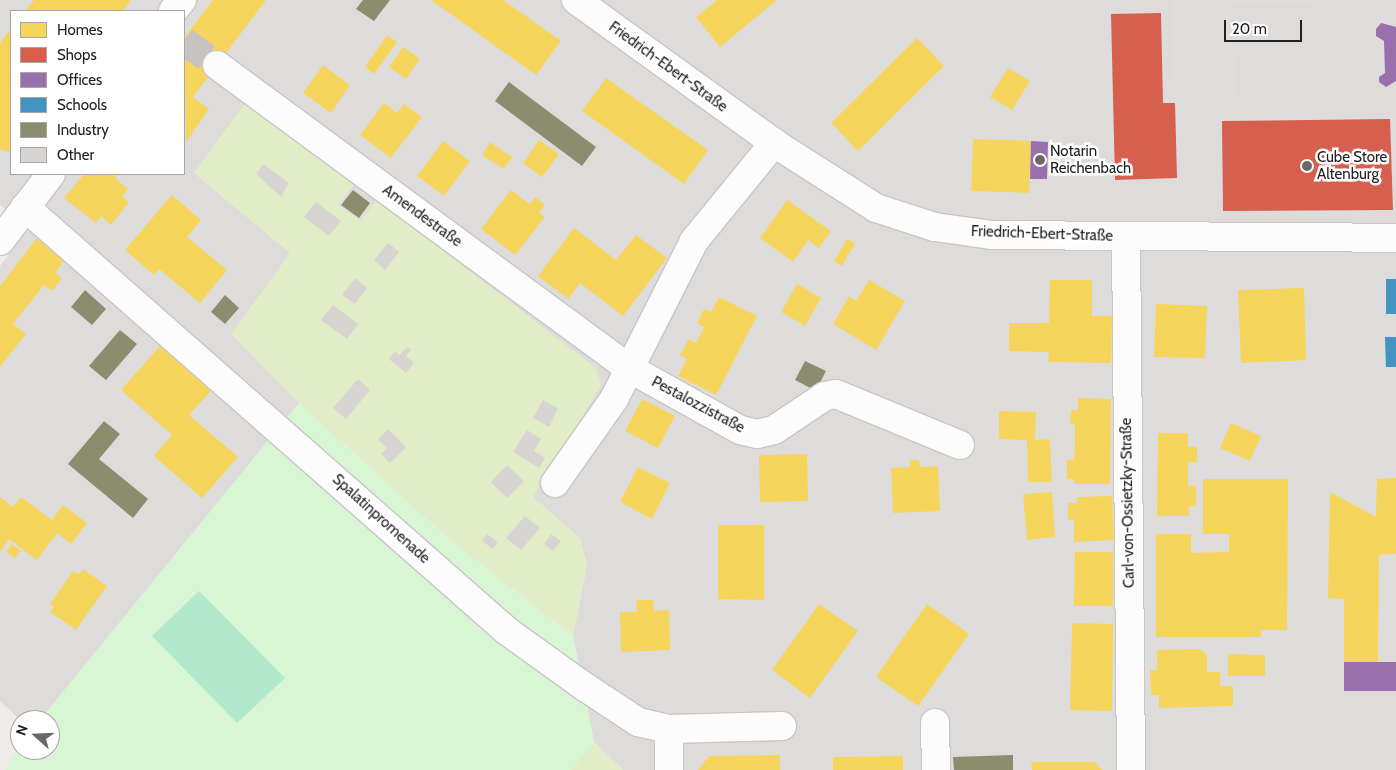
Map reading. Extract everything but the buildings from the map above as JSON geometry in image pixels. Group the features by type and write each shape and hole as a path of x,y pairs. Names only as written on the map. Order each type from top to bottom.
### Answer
{"street":[{"name":"Friedrich-Ebert-Straße","path":"576,0 774,144 876,208 935,227 992,235 1396,238"},
{"name":"Amendestraße","path":"216,65 627,367"},
{"path":"555,483 614,399 627,367 694,241 774,144"},
{"path":"0,242 50,175"},
{"name":"Spalatinpromenade","path":"25,207 278,427 507,632 638,722 669,729 782,726"},
{"name":"Carl-von-Ossietzky-Straße","path":"1126,236 1131,770"},
{"name":"Pestalozzistraße","path":"627,367 740,430 757,434 774,430 825,396 836,394 960,445"},
{"path":"935,723 936,770"},
{"path":"669,729 669,770"}],"shaded area":[{"path":"0,0 1396,0 1396,770 623,770 594,742 573,636 587,565 580,539 533,497 601,385 377,200 361,221 338,205 355,183 194,173 291,253 232,334 299,403 48,710 10,710 0,701 0,266 29,228 0,205"},
{"path":"1171,0 1335,1 1232,5 1235,95 1175,97"}],"green space":[{"path":"247,100 355,182 338,205 360,221 377,200 596,368 601,385 533,497 580,538 587,565 573,636 450,540 299,403 231,334 290,253 194,173"},
{"path":"299,403 450,540 573,636 594,742 571,770 5,770 11,760 60,760 60,710 48,710"},
{"path":"199,591 285,678 237,723 152,636"},
{"path":"594,742 623,770 571,770"}],"tunnel":[{"path":"185,42 217,65"}],"place":[{"name":"Notarin Reichenbach","path":"1040,160"},
{"name":"Cube Store Altenburg","path":"1307,166"}]}
